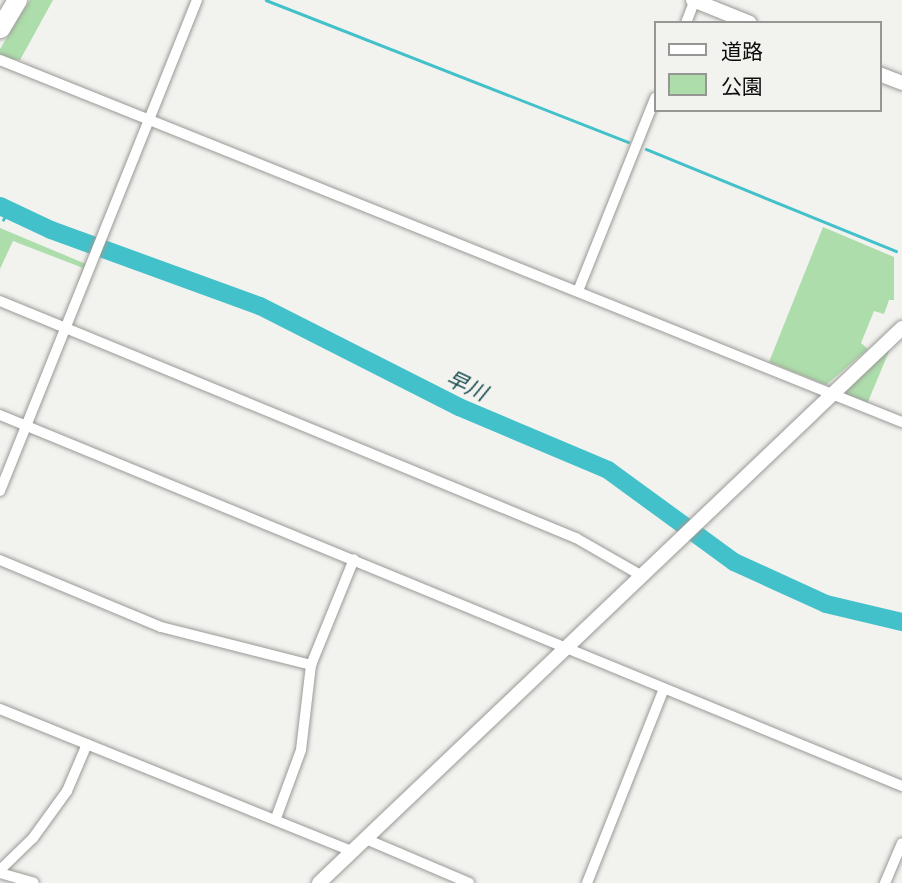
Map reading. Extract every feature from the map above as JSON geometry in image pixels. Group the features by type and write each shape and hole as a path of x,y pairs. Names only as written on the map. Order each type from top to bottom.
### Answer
{"highway":[{"path":"0,28 17,0"}],"street":[{"path":"0,491 197,0"},
{"path":"687,21 694,0 745,21"},
{"path":"0,60 902,422"},
{"path":"881,75 902,83"},
{"path":"578,291 654,101"},
{"path":"0,301 576,538 642,576"},
{"path":"318,883 902,328"},
{"path":"0,415 902,786"},
{"path":"276,818 304,736 311,664 354,559"},
{"path":"0,560 158,626 311,664"},
{"path":"587,883 664,689"},
{"path":"0,709 276,818 352,851"},
{"path":"34,883 0,872 33,838 67,792 87,744"},
{"path":"366,839 470,883"},
{"path":"886,883 902,843"}],"green space":[{"path":"30,0 53,0 20,60 0,58 0,49"},
{"path":"823,227 894,257 894,300 889,300 884,314 874,311 861,343 868,349 826,385 769,362"},
{"path":"0,228 86,264 65,318 83,268 13,241 0,269"},
{"path":"890,349 867,404 846,395 845,392"}],"waterway":[{"path":"266,0 628,142"},
{"path":"646,149 896,251"},
{"name":"早川","path":"0,206 51,230 260,306 459,407 608,470 734,562 826,604 902,622"},
{"path":"3,220 8,211"}]}
